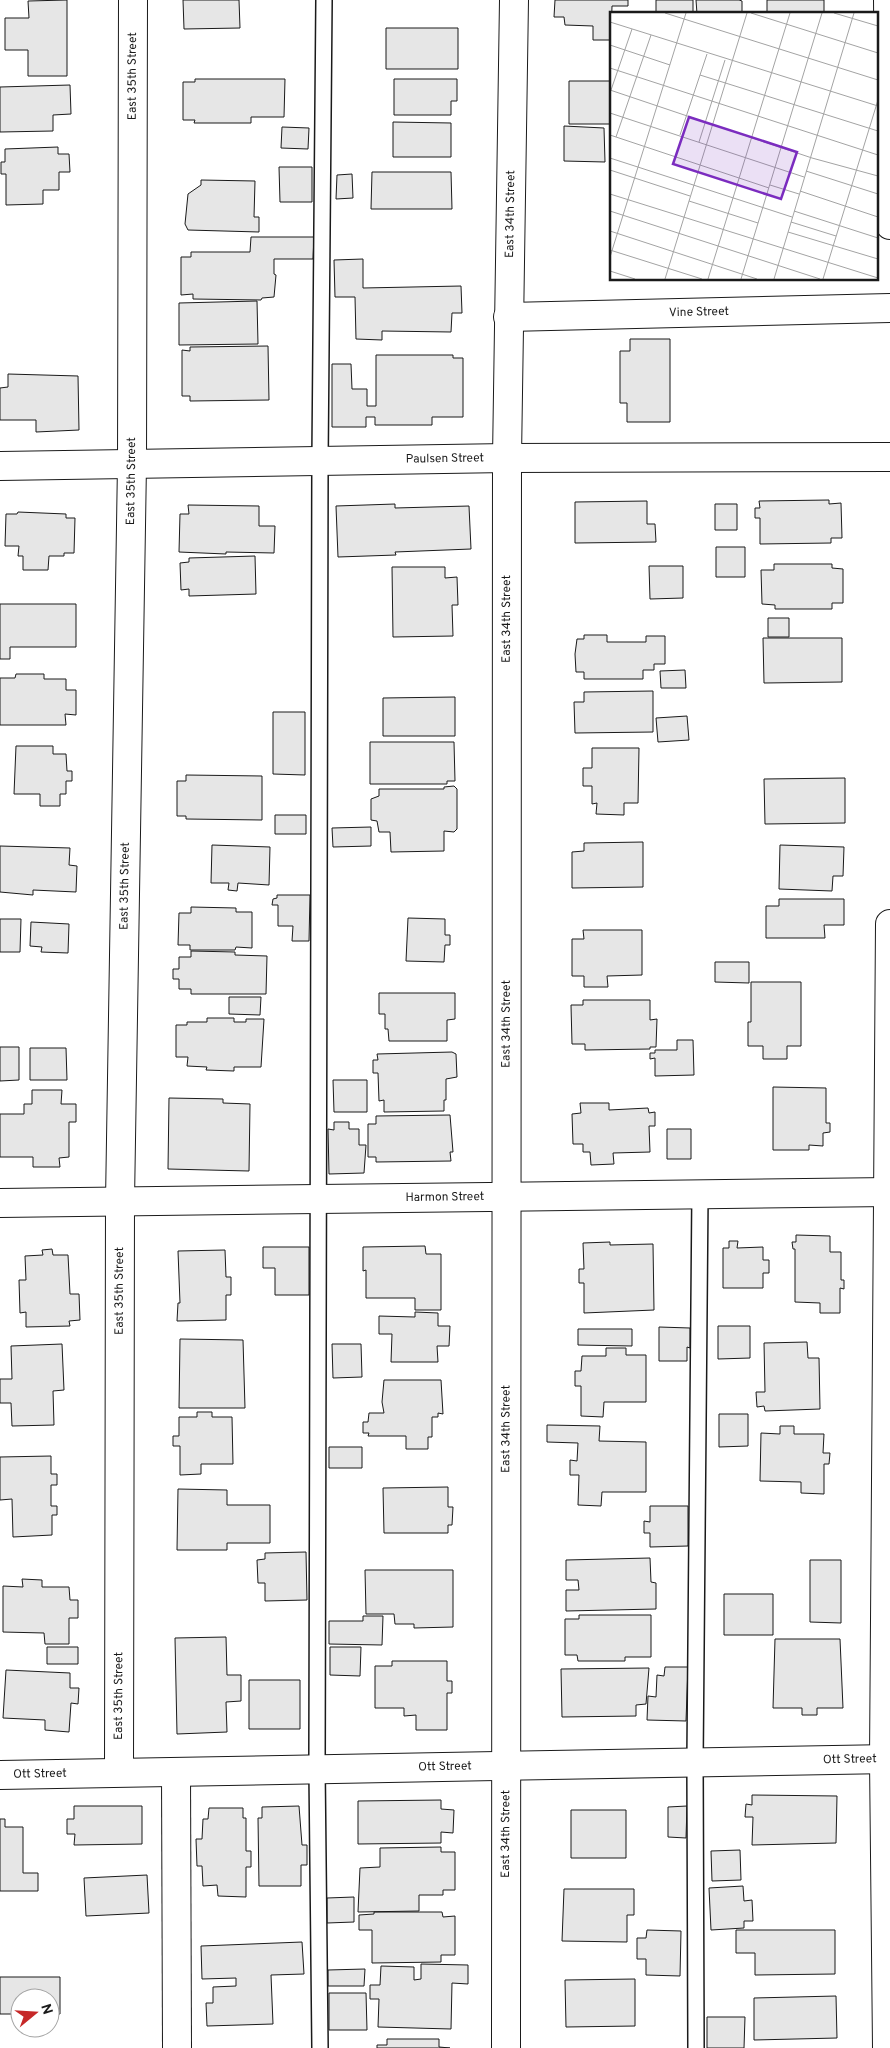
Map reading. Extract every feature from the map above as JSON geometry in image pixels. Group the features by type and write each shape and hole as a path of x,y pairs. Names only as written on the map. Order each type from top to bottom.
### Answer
{"street":[{"name":"East 35th Street","path":"119,1772 120,1202 132,464 133,0"},
{"name":"East 34th Street","path":"506,2048 507,458 514,0"},
{"path":"888,0 890,225"},
{"name":"Vine Street","path":"508,317 890,308"},
{"name":"Paulsen Street","path":"0,466 507,458 890,457"},
{"path":"887,2048 890,924"},
{"name":"Harmon Street","path":"0,1203 889,1192"},
{"name":"Ott Street","path":"0,1774 887,1759"},
{"path":"176,1772 177,2048"}],"lane":[{"path":"320,2048 317,1768 320,1199 320,460 324,0"},
{"path":"696,2048 694,1761 700,1193"}],"building":[{"path":"67,0 67,76 28,76 28,50 5,50 5,18 29,18 28,1"},
{"path":"183,0 239,0 240,28 184,29"},
{"path":"555,0 628,0 628,6 612,6 612,12 610,12 610,40 593,40 593,26 565,25 564,17 554,17"},
{"path":"656,0 693,0 693,12 656,12"},
{"path":"696,0 742,1 742,12 697,12"},
{"path":"767,0 824,0 824,12 767,12"},
{"path":"386,28 458,28 458,69 386,69"},
{"path":"195,79 285,79 284,117 251,117 251,123 194,123 195,120 183,120 183,82 195,82"},
{"path":"394,79 457,79 457,101 451,101 451,115 394,115"},
{"path":"569,81 610,81 610,124 569,124"},
{"path":"70,85 71,114 53,115 53,131 0,132 0,87"},
{"path":"393,122 451,123 451,157 393,157"},
{"path":"564,126 604,128 605,162 564,161"},
{"path":"282,127 309,128 308,149 281,148"},
{"path":"58,147 58,154 69,154 70,172 59,172 59,190 43,190 43,204 6,205 6,174 1,174 1,162 5,162 5,149"},
{"path":"279,167 312,167 312,202 280,202"},
{"path":"372,172 451,172 452,209 371,209"},
{"path":"352,174 353,198 336,199 337,175"},
{"path":"201,180 255,181 254,217 259,217 259,232 188,230 185,224 188,194 201,185"},
{"path":"251,237 314,237 313,259 274,259 274,274 276,275 274,297 262,298 261,300 193,299 193,294 181,295 181,257 191,257 191,252 250,252"},
{"path":"363,259 363,288 461,286 462,313 452,313 451,332 382,331 382,340 356,339 355,297 335,297 334,260"},
{"path":"257,301 258,344 179,345 179,303"},
{"path":"630,339 670,339 670,422 627,422 627,403 620,403 620,351 630,351"},
{"path":"268,346 269,400 190,401 190,396 182,396 182,350 190,351 190,347"},
{"path":"376,355 453,355 453,358 463,358 463,417 432,417 432,425 375,425 375,417 366,417 366,427 332,427 332,364 351,364 352,389 367,389 367,406 376,406"},
{"path":"8,374 78,376 79,430 36,432 36,420 0,420 0,388 8,387"},
{"path":"829,500 829,504 841,503 842,538 831,538 831,543 760,544 760,518 755,518 755,508 760,508 759,501"},
{"path":"647,501 647,524 655,524 656,542 575,543 575,502"},
{"path":"395,504 395,508 469,506 471,549 395,552 396,555 338,557 336,506"},
{"path":"715,504 737,504 737,530 715,530"},
{"path":"188,505 259,506 259,526 275,526 274,553 226,552 226,554 179,552 180,514 189,514"},
{"path":"18,512 66,514 66,518 75,518 74,553 64,553 64,556 49,556 48,570 23,570 23,556 18,556 19,546 5,546 6,514 17,514"},
{"path":"716,547 745,547 745,577 716,577"},
{"path":"255,556 256,594 189,596 189,589 181,590 180,563 189,562 189,558"},
{"path":"774,564 832,564 832,568 843,569 843,603 832,603 832,609 775,609 775,605 762,604 761,570 774,570"},
{"path":"649,566 683,566 683,598 650,599"},
{"path":"392,567 445,567 445,578 457,577 458,605 452,605 453,636 393,637"},
{"path":"0,604 76,604 76,647 10,647 10,659 0,659"},
{"path":"768,618 789,618 789,637 768,637"},
{"path":"584,635 607,635 607,642 646,642 646,636 665,636 665,664 654,664 654,670 643,670 643,679 584,679 584,672 576,672 575,654 577,639 584,639"},
{"path":"763,638 842,638 842,682 764,683"},
{"path":"685,670 686,688 661,688 660,671"},
{"path":"16,674 44,674 44,679 66,679 66,690 76,690 76,715 65,714 66,725 0,725 0,678 15,678"},
{"path":"653,691 653,732 575,733 574,702 584,702 584,692"},
{"path":"455,697 455,736 383,736 383,698"},
{"path":"273,712 305,712 305,775 273,774"},
{"path":"687,716 689,740 658,742 656,718"},
{"path":"370,742 454,742 455,781 447,781 447,784 370,784"},
{"path":"16,746 53,746 53,754 66,754 67,771 72,771 72,781 66,781 66,794 60,794 60,806 40,806 40,794 14,794"},
{"path":"592,748 639,748 638,803 624,803 624,815 596,814 597,803 592,804 592,786 583,786 583,768 592,768"},
{"path":"186,775 262,776 262,820 186,819 186,816 177,816 177,781 186,781"},
{"path":"845,778 845,823 765,824 764,779"},
{"path":"454,786 457,789 457,829 454,832 444,831 444,851 391,852 390,832 379,832 377,821 371,820 371,799 379,796 379,789 444,789 444,787"},
{"path":"275,815 306,815 306,834 275,834"},
{"path":"371,827 371,846 333,847 332,828"},
{"path":"643,842 643,887 572,888 572,852 584,851 584,843"},
{"path":"212,845 270,847 269,885 238,883 237,891 228,890 229,883 211,883"},
{"path":"780,845 844,847 843,876 833,876 832,891 779,889"},
{"path":"0,846 70,848 69,865 77,866 76,892 33,890 33,895 0,892"},
{"path":"277,895 310,895 309,941 292,941 293,926 278,926 278,905 272,905 273,899 277,898"},
{"path":"779,899 844,899 844,925 824,925 825,938 766,938 766,906 779,906"},
{"path":"191,907 236,908 236,912 252,912 252,948 236,947 235,950 190,950 190,945 178,945 179,913 191,913"},
{"path":"408,918 445,919 445,935 450,935 450,945 445,945 444,962 406,961"},
{"path":"0,919 21,919 20,952 0,952"},
{"path":"31,922 69,924 68,953 41,952 42,947 30,946"},
{"path":"583,930 642,930 642,975 607,976 608,987 584,987 584,976 572,976 572,939 584,939"},
{"path":"191,951 235,952 235,955 267,956 266,994 191,994 191,989 179,989 179,979 173,979 173,969 179,969 179,957 191,957"},
{"path":"715,962 749,962 749,983 715,982"},
{"path":"751,982 801,982 801,1046 787,1046 787,1059 763,1059 763,1046 748,1046 748,1022 751,1022"},
{"path":"379,993 455,993 455,1019 447,1020 447,1041 389,1041 388,1029 385,1029 385,1014 379,1014"},
{"path":"229,997 261,997 260,1015 229,1014"},
{"path":"583,1000 650,1000 650,1020 657,1019 656,1047 650,1047 650,1049 585,1050 585,1044 572,1044 571,1005 583,1005"},
{"path":"207,1018 234,1018 234,1022 246,1022 246,1019 264,1019 261,1067 234,1067 234,1071 206,1070 207,1067 187,1066 188,1057 176,1057 176,1025 187,1025 187,1022 207,1022"},
{"path":"677,1040 693,1040 694,1075 655,1076 655,1058 650,1059 650,1053 655,1053 655,1050 677,1050"},
{"path":"0,1047 19,1047 19,1080 0,1081"},
{"path":"30,1048 66,1048 67,1080 30,1080"},
{"path":"452,1052 456,1054 457,1077 446,1079 444,1111 384,1112 384,1100 379,1101 378,1073 373,1073 373,1060 378,1060 377,1054"},
{"path":"333,1080 367,1080 367,1112 334,1112"},
{"path":"773,1087 826,1088 826,1123 830,1123 830,1132 823,1133 823,1146 809,1145 809,1150 773,1150"},
{"path":"32,1090 62,1090 61,1104 76,1104 76,1122 69,1122 69,1157 59,1158 60,1167 33,1167 33,1157 0,1157 0,1114 24,1114 24,1104 32,1104"},
{"path":"169,1098 223,1099 223,1103 250,1104 249,1171 168,1169"},
{"path":"580,1103 609,1103 609,1110 648,1108 649,1113 655,1112 655,1126 649,1126 650,1152 613,1153 614,1164 591,1165 590,1152 583,1152 583,1144 573,1144 572,1114 581,1113"},
{"path":"450,1115 453,1152 450,1152 451,1161 376,1162 376,1157 368,1157 368,1124 376,1124 376,1116"},
{"path":"334,1122 349,1122 349,1129 359,1129 359,1145 366,1145 364,1173 329,1174 328,1129 334,1130"},
{"path":"667,1129 691,1129 691,1159 667,1159"},
{"path":"796,1235 830,1236 830,1252 841,1252 841,1280 844,1280 844,1289 840,1288 840,1313 820,1313 820,1303 795,1302 795,1249 793,1249 792,1242 796,1242"},
{"path":"729,1241 738,1241 737,1248 763,1247 763,1260 769,1260 769,1273 763,1273 763,1288 723,1288 723,1248 729,1248"},
{"path":"610,1242 610,1245 653,1244 654,1310 584,1313 584,1283 579,1283 579,1269 584,1269 583,1243"},
{"path":"425,1246 426,1254 441,1254 441,1310 415,1310 415,1298 366,1298 366,1270 363,1271 363,1247"},
{"path":"263,1247 309,1247 309,1295 275,1295 275,1268 263,1268"},
{"path":"52,1249 53,1255 68,1255 70,1294 79,1294 80,1320 69,1321 70,1326 26,1327 26,1312 20,1313 19,1280 26,1280 25,1256 43,1255 42,1250"},
{"path":"225,1250 226,1277 231,1277 231,1295 226,1295 226,1320 177,1321 178,1303 180,1303 178,1251"},
{"path":"415,1312 438,1313 438,1326 450,1326 449,1346 437,1346 438,1362 391,1362 392,1334 379,1334 379,1316 415,1317"},
{"path":"718,1326 750,1326 750,1358 718,1359"},
{"path":"659,1327 690,1328 690,1348 687,1347 687,1361 659,1361"},
{"path":"578,1329 632,1329 632,1346 578,1345"},
{"path":"180,1339 243,1340 245,1408 179,1408"},
{"path":"807,1342 808,1358 819,1358 820,1409 765,1411 764,1406 757,1407 756,1392 765,1392 764,1343"},
{"path":"62,1344 64,1390 53,1391 54,1425 12,1426 11,1403 0,1403 0,1379 12,1379 11,1346"},
{"path":"332,1344 361,1344 362,1377 333,1378"},
{"path":"606,1348 626,1348 626,1355 646,1355 646,1402 604,1402 603,1417 581,1416 581,1386 575,1386 575,1371 581,1371 582,1356 606,1356"},
{"path":"384,1380 441,1380 443,1414 438,1413 438,1417 432,1417 432,1437 428,1437 428,1449 406,1449 406,1436 368,1436 369,1433 363,1433 363,1422 368,1422 369,1413 384,1413 382,1402"},
{"path":"197,1412 212,1412 212,1417 232,1417 233,1464 201,1464 201,1474 180,1475 180,1446 173,1446 173,1436 179,1436 179,1417 197,1417"},
{"path":"719,1414 748,1414 748,1446 719,1447"},
{"path":"547,1425 600,1426 599,1441 646,1442 646,1492 602,1492 601,1506 578,1505 579,1475 570,1475 570,1460 577,1461 578,1443 547,1442"},
{"path":"780,1426 794,1426 794,1434 824,1434 823,1453 830,1453 829,1464 824,1464 824,1494 801,1493 801,1482 760,1481 761,1433 780,1434"},
{"path":"329,1447 362,1447 362,1468 329,1468"},
{"path":"51,1456 51,1474 57,1474 57,1485 51,1485 51,1506 57,1506 57,1515 52,1515 52,1535 13,1537 12,1499 0,1500 0,1457"},
{"path":"448,1487 448,1507 453,1507 452,1525 448,1525 448,1533 384,1533 383,1488"},
{"path":"178,1489 227,1490 227,1505 270,1505 270,1543 227,1543 227,1550 177,1550"},
{"path":"650,1506 688,1506 688,1546 650,1547 650,1533 644,1533 644,1521 650,1522"},
{"path":"306,1552 307,1600 265,1601 265,1583 258,1583 257,1560 265,1559 265,1553"},
{"path":"650,1558 651,1582 656,1583 656,1609 566,1611 566,1590 579,1590 578,1580 566,1580 566,1560"},
{"path":"810,1560 841,1560 841,1623 810,1622"},
{"path":"365,1570 453,1570 453,1627 414,1628 414,1624 395,1624 394,1614 366,1614"},
{"path":"22,1579 42,1580 42,1587 69,1587 70,1600 78,1600 78,1618 69,1618 69,1644 45,1644 44,1633 3,1632 3,1586 23,1587"},
{"path":"724,1594 773,1594 773,1635 724,1635"},
{"path":"579,1615 651,1615 651,1657 625,1657 625,1661 578,1661 577,1655 565,1655 565,1619 579,1619"},
{"path":"363,1616 383,1616 382,1645 329,1644 329,1621 363,1621"},
{"path":"226,1637 227,1675 241,1675 241,1701 226,1702 227,1732 177,1734 175,1638"},
{"path":"775,1639 840,1639 843,1708 817,1708 817,1715 802,1715 802,1708 773,1708"},
{"path":"47,1647 78,1647 78,1664 47,1664"},
{"path":"330,1647 361,1647 360,1676 330,1675"},
{"path":"392,1661 447,1661 447,1681 452,1681 452,1693 447,1693 447,1730 416,1730 416,1715 404,1716 404,1708 375,1708 375,1666 392,1666"},
{"path":"665,1667 688,1667 686,1721 647,1720 648,1696 656,1697 657,1675 664,1676"},
{"path":"649,1668 646,1704 636,1705 636,1716 562,1717 561,1669"},
{"path":"6,1670 70,1673 70,1688 79,1688 78,1704 71,1703 69,1732 45,1730 45,1720 3,1718"},
{"path":"249,1680 300,1680 300,1729 249,1729"},
{"path":"752,1795 837,1796 836,1843 752,1845 753,1817 745,1817 746,1804 752,1805"},
{"path":"441,1800 441,1809 454,1810 453,1833 441,1832 441,1843 358,1844 358,1801"},
{"path":"74,1806 142,1806 142,1844 74,1845 75,1834 67,1834 67,1819 74,1819"},
{"path":"299,1806 302,1845 307,1845 307,1865 301,1865 301,1886 259,1886 258,1818 262,1818 262,1807"},
{"path":"687,1806 686,1838 668,1837 668,1807"},
{"path":"209,1808 243,1808 243,1818 246,1818 246,1851 251,1851 251,1867 246,1867 246,1897 218,1896 217,1885 203,1886 202,1866 197,1866 196,1839 202,1839 203,1819 208,1819"},
{"path":"571,1810 626,1810 626,1858 571,1858"},
{"path":"0,1819 5,1819 5,1827 23,1827 23,1873 38,1873 38,1891 0,1891"},
{"path":"441,1847 441,1852 455,1852 455,1890 443,1890 443,1895 419,1895 419,1911 358,1912 360,1868 380,1867 380,1848"},
{"path":"740,1850 741,1880 712,1881 711,1851"},
{"path":"147,1875 149,1913 86,1916 84,1878"},
{"path":"743,1886 744,1901 752,1900 753,1921 744,1921 744,1928 711,1930 709,1888"},
{"path":"564,1889 634,1889 634,1915 627,1915 627,1942 562,1941"},
{"path":"354,1897 354,1922 327,1923 327,1898"},
{"path":"374,1912 442,1912 443,1917 455,1916 455,1955 441,1955 441,1962 372,1963 372,1930 359,1930 359,1915 374,1914"},
{"path":"647,1930 681,1931 680,1976 646,1975 646,1959 637,1959 637,1938 646,1938"},
{"path":"736,1930 835,1930 835,1974 755,1975 755,1953 736,1953"},
{"path":"302,1942 304,1974 271,1975 273,2024 207,2026 206,2003 213,2003 213,1987 236,1986 236,1978 202,1979 201,1946"},
{"path":"421,1964 468,1965 468,1984 452,1983 451,2029 378,2027 379,1999 370,1999 370,1985 380,1985 381,1966 414,1967 414,1980 421,1979"},
{"path":"365,1969 364,1986 328,1986 328,1970"},
{"path":"0,1977 60,1977 60,1988 10,1988 10,2014 0,2014"},
{"path":"635,1979 635,2026 566,2027 565,1980"},
{"path":"329,1993 366,1993 367,2030 329,2030"},
{"path":"836,1996 837,2038 754,2040 754,1998"},
{"path":"707,2017 745,2017 744,2048 707,2048"},
{"path":"387,2039 439,2039 439,2047 450,2048 377,2048 377,2045 387,2045"}]}
